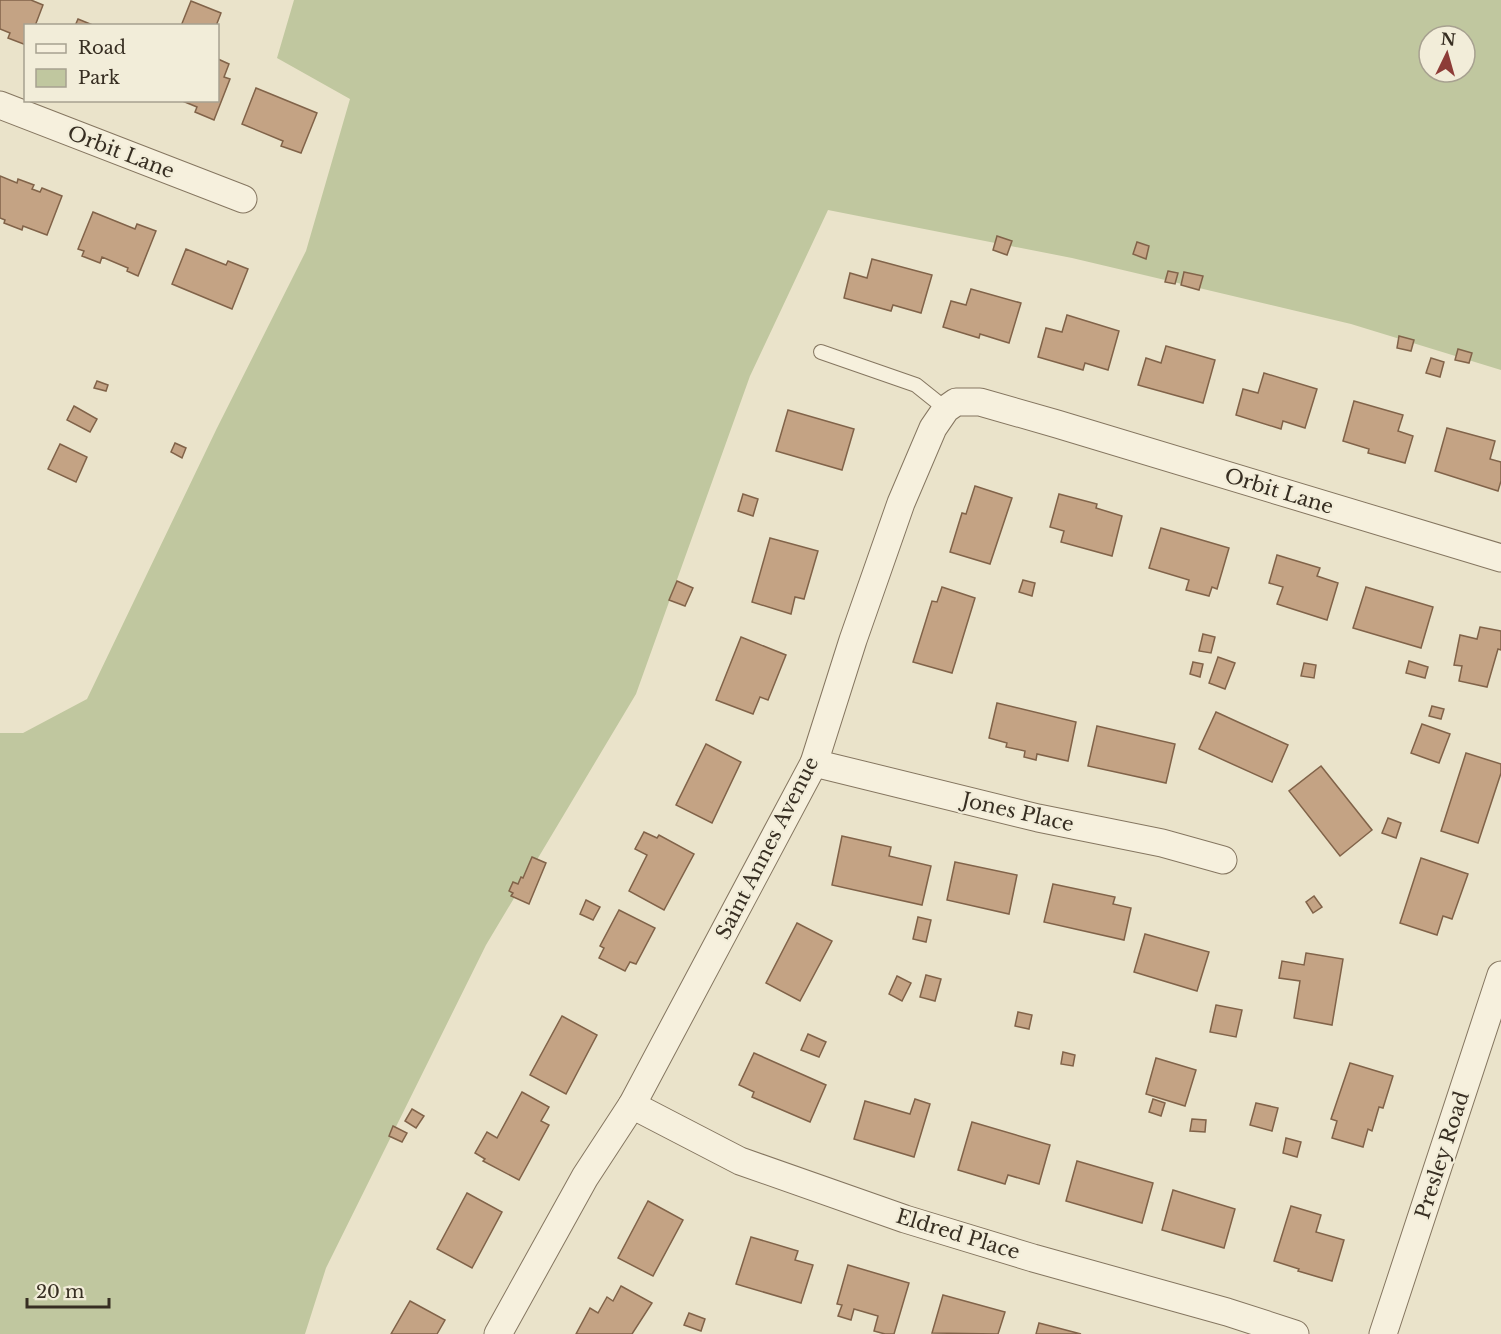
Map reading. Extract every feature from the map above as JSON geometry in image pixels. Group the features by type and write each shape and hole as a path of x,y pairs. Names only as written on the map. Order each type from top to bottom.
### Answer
{"street":[{"name":"Orbit Lane","path":"0,105 243,199"},
{"name":"Orbit Lane","path":"945,409 957,402 980,402 1501,558"},
{"name":"Saint Annes Avenue","path":"498,1334 585,1177 632,1105 814,763 853,640 901,503 933,428 945,409"},
{"name":"Jones Place","path":"814,763 1038,818 1162,843 1223,860"},
{"name":"Presley Road","path":"1383,1334 1501,975"},
{"name":"Eldred Place","path":"632,1105 740,1161 894,1215 1295,1334"}],"lane":[{"path":"821,352 916,385 945,409"}],"green space":[{"path":"294,0 1501,0 1501,370 1351,324 1072,258 828,210 750,376 636,694 486,945 326,1268 305,1334 0,1334 0,733 23,733 87,699 217,428 306,251 350,99 277,58"}],"building":[{"path":"0,0 31,0 43,5 36,24 24,24 24,44 8,38 10,33 0,29"},
{"path":"191,1 221,13 217,24 182,24"},
{"path":"78,19 90,24 76,24"},
{"path":"219,59 229,64 224,77 230,79 214,120 195,112 197,107 185,102 219,102"},
{"path":"256,88 317,113 301,153 281,146 283,141 242,124"},
{"path":"0,176 17,183 18,179 34,185 32,189 40,192 42,188 62,196 47,235 23,226 22,230 4,223 5,220 0,218"},
{"path":"93,212 135,229 137,224 156,231 138,276 127,271 128,268 102,257 100,263 82,256 84,251 78,249"},
{"path":"997,236 1012,241 1007,255 993,250"},
{"path":"1137,242 1149,246 1146,259 1133,254"},
{"path":"186,249 226,265 228,261 248,269 232,309 172,284"},
{"path":"872,259 932,275 921,313 893,305 891,311 844,298 850,273 867,278"},
{"path":"1168,271 1178,273 1175,284 1165,282"},
{"path":"1184,272 1203,276 1199,290 1181,285"},
{"path":"971,289 1021,303 1009,343 980,334 979,338 943,327 951,301 966,305"},
{"path":"1067,315 1119,331 1108,370 1085,363 1083,370 1038,357 1046,328 1062,332"},
{"path":"1399,336 1414,340 1411,351 1397,348"},
{"path":"1166,346 1215,360 1203,403 1138,385 1146,358 1161,363"},
{"path":"1458,349 1472,353 1469,363 1455,360"},
{"path":"1431,358 1444,362 1440,377 1426,373"},
{"path":"1264,373 1317,389 1305,428 1283,421 1281,429 1236,415 1243,389 1258,393"},
{"path":"97,381 108,385 106,391 94,388"},
{"path":"1354,401 1403,415 1398,431 1413,436 1405,463 1368,453 1369,449 1343,441"},
{"path":"74,406 97,419 90,432 67,420"},
{"path":"788,410 854,429 842,470 776,451"},
{"path":"1447,428 1495,441 1490,459 1501,462 1501,481 1498,491 1435,471"},
{"path":"175,443 186,448 182,458 171,452"},
{"path":"60,444 87,457 76,482 48,469"},
{"path":"975,486 1012,498 990,564 950,552 962,513 966,514"},
{"path":"743,494 758,499 753,516 738,511"},
{"path":"1059,494 1097,504 1096,508 1122,516 1112,556 1061,542 1064,531 1050,527"},
{"path":"1161,528 1229,548 1217,589 1212,587 1209,596 1186,590 1189,580 1149,568"},
{"path":"770,538 818,551 804,599 795,597 791,614 752,602"},
{"path":"1277,555 1320,568 1317,576 1338,583 1327,620 1277,604 1283,587 1269,583"},
{"path":"1023,580 1035,583 1032,596 1019,592"},
{"path":"677,581 693,588 685,606 669,600"},
{"path":"942,587 975,598 952,673 913,662 932,601 937,602"},
{"path":"1366,587 1433,607 1421,648 1353,628"},
{"path":"1480,627 1501,631 1501,650 1498,649 1487,687 1459,681 1462,666 1454,665 1460,635 1477,639"},
{"path":"1203,634 1215,637 1211,653 1199,651"},
{"path":"741,637 786,655 768,700 760,697 753,714 716,700"},
{"path":"1218,657 1235,663 1225,689 1209,683"},
{"path":"1409,661 1428,667 1425,678 1406,673"},
{"path":"1193,662 1203,664 1200,677 1190,674"},
{"path":"1304,663 1316,665 1314,678 1301,676"},
{"path":"997,703 1076,722 1068,761 1037,754 1036,760 1024,757 1025,751 1006,747 1007,743 989,738"},
{"path":"1432,706 1444,709 1441,719 1429,716"},
{"path":"1216,712 1288,745 1272,782 1199,749"},
{"path":"1422,724 1450,734 1439,763 1411,753"},
{"path":"1097,726 1175,744 1166,783 1088,766"},
{"path":"706,744 741,762 712,823 676,805"},
{"path":"1466,753 1501,764 1501,773 1478,843 1441,831"},
{"path":"1321,766 1372,830 1340,856 1289,791"},
{"path":"1388,818 1401,823 1396,838 1382,833"},
{"path":"644,832 657,838 659,835 694,854 664,910 629,891 647,855 635,849"},
{"path":"842,836 891,847 889,856 931,866 922,905 832,885"},
{"path":"532,857 546,863 529,904 511,896 513,893 509,891 513,882 518,884 521,877 523,878"},
{"path":"1421,858 1468,874 1452,919 1443,916 1437,935 1400,923"},
{"path":"955,862 1017,875 1009,914 947,900"},
{"path":"1053,884 1115,897 1113,904 1131,908 1124,940 1044,922"},
{"path":"1314,896 1322,907 1313,913 1306,902"},
{"path":"586,900 600,907 593,920 580,914"},
{"path":"619,910 655,928 636,964 630,962 625,971 599,958 604,948 600,946"},
{"path":"918,917 931,920 926,942 913,939"},
{"path":"797,923 832,941 800,1001 766,983"},
{"path":"1145,934 1209,952 1197,991 1134,972"},
{"path":"1306,953 1343,959 1332,1025 1294,1018 1300,981 1279,978 1282,961 1304,965"},
{"path":"926,975 941,979 935,1001 920,997"},
{"path":"897,976 911,983 902,1001 889,994"},
{"path":"1216,1005 1242,1010 1236,1037 1210,1032"},
{"path":"1018,1012 1032,1015 1029,1029 1015,1026"},
{"path":"562,1016 597,1035 566,1094 530,1075"},
{"path":"808,1034 826,1042 819,1057 801,1050"},
{"path":"1063,1052 1075,1055 1073,1066 1061,1064"},
{"path":"754,1053 826,1085 810,1122 752,1097 754,1092 739,1085"},
{"path":"1156,1058 1196,1070 1185,1106 1146,1094"},
{"path":"1350,1063 1393,1076 1383,1108 1379,1107 1372,1131 1368,1129 1363,1147 1332,1138 1337,1121 1331,1119"},
{"path":"522,1092 549,1107 541,1121 549,1125 519,1180 483,1161 485,1159 475,1153 487,1132 497,1138"},
{"path":"915,1099 930,1104 914,1157 854,1139 865,1101 910,1114"},
{"path":"1153,1099 1165,1103 1161,1116 1149,1112"},
{"path":"1256,1103 1278,1108 1272,1131 1250,1125"},
{"path":"412,1109 424,1116 416,1128 405,1121"},
{"path":"1192,1119 1206,1120 1205,1132 1190,1131"},
{"path":"972,1122 1050,1145 1039,1184 1008,1175 1005,1184 958,1170"},
{"path":"393,1126 407,1133 402,1142 389,1136"},
{"path":"1286,1138 1301,1142 1297,1157 1283,1153"},
{"path":"1077,1161 1153,1183 1142,1223 1066,1201"},
{"path":"1173,1190 1235,1209 1224,1248 1162,1230"},
{"path":"467,1193 502,1212 472,1268 437,1249"},
{"path":"648,1201 683,1220 653,1276 618,1258"},
{"path":"1291,1206 1321,1215 1316,1232 1344,1240 1332,1281 1274,1261"},
{"path":"751,1237 798,1251 795,1260 813,1265 801,1303 736,1284"},
{"path":"848,1265 909,1283 894,1334 874,1331 878,1316 854,1309 851,1320 838,1316 842,1305 837,1304"},
{"path":"621,1286 652,1303 632,1334 576,1334 590,1308 598,1313 607,1297 613,1301"},
{"path":"943,1295 1005,1312 998,1334 932,1333"},
{"path":"410,1301 445,1320 437,1334 391,1334"},
{"path":"689,1313 705,1319 701,1331 684,1325"},
{"path":"1039,1323 1081,1334 1036,1334"}]}
